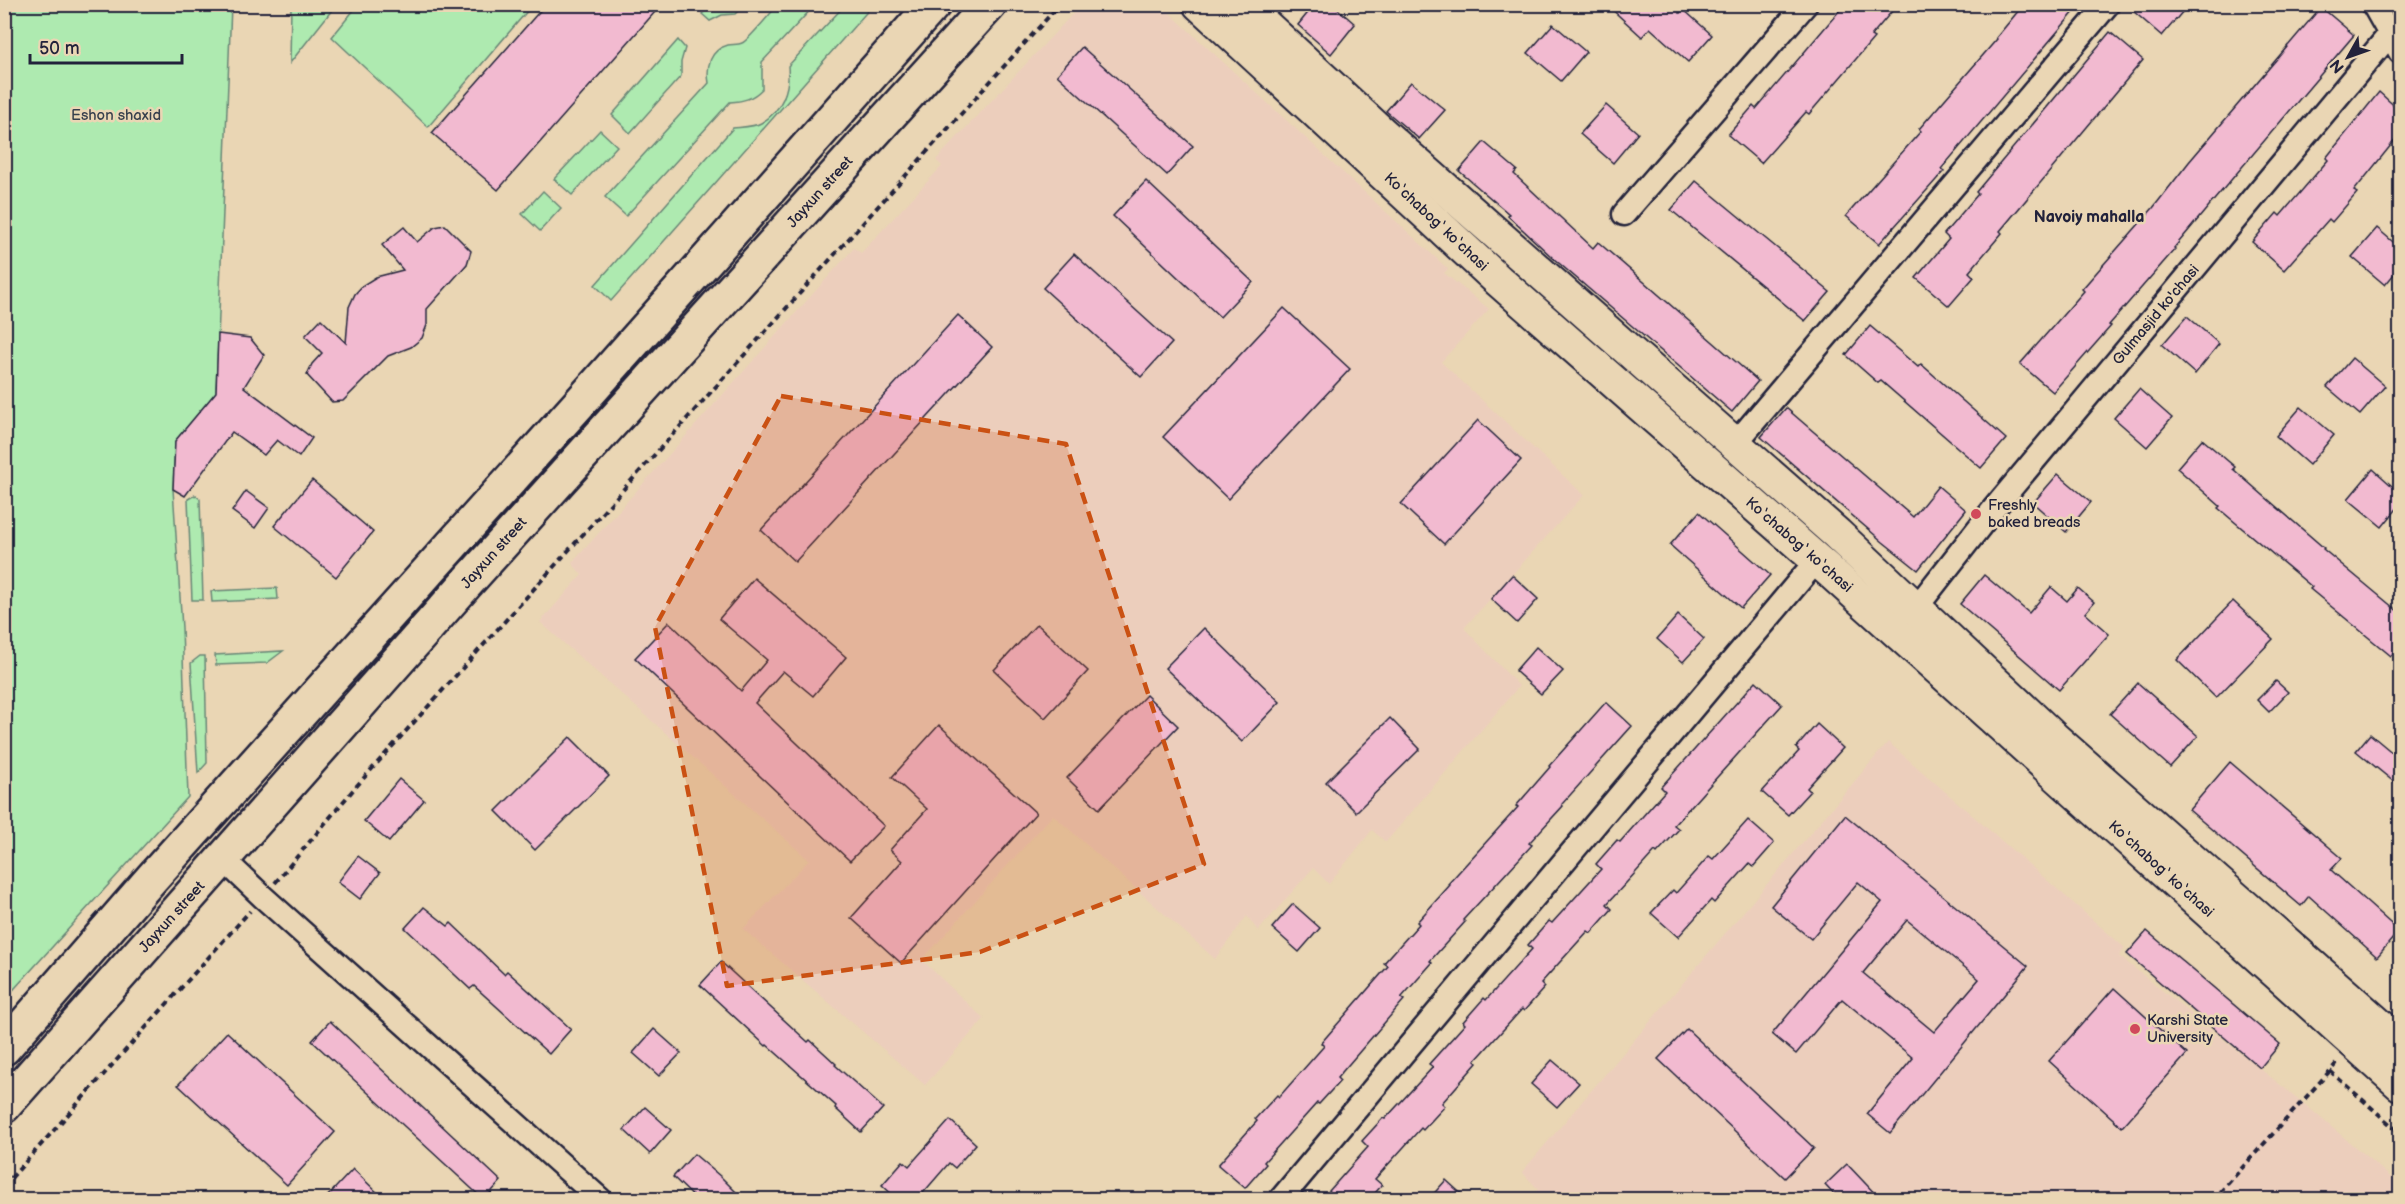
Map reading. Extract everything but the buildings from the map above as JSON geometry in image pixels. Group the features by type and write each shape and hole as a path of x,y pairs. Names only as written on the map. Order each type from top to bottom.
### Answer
{"highway":[{"path":"4,1048 215,808 934,4"},
{"name":"Jayxun street","path":"4,1106 437,617 990,4"},
{"path":"808,147 838,173"},
{"path":"411,590 437,617"},
{"path":"215,808 246,834"}],"main road":[{"name":"Ko‘chabog‘ ko‘chasi","path":"1199,4 1499,281 1817,560 2400,1084"},
{"name":"Ko‘chabog‘ ko‘chasi","path":"1242,4 1381,132 1837,534 2054,738 2400,1043"}],"street":[{"path":"1624,214 1806,4"},
{"path":"1735,444 2108,4"},
{"path":"2373,4 2397,37"},
{"name":"Gulmasjid ko'chasi","path":"1916,608 1992,511 2397,37"},
{"path":"1280,1200 1817,560"},
{"path":"224,860 601,1200"}],"path":[{"path":"4,1186 263,897 353,790 1060,4"},
{"path":"2213,1200 2342,1057"},
{"path":"2330,1071 2400,1133"}],"highlighted area":[{"path":"781,396 1066,444 1204,864 980,952 727,986 655,627"}],"shaded area":[{"path":"1081,5 1161,5 1448,269 1444,273 1489,309 1441,362 1584,495 1464,628 1519,686 1386,842 1372,830 1329,884 1313,868 1258,931 1247,916 1215,959 1053,815 922,960 984,1019 925,1085 743,929 809,860 540,622 582,575 572,563 854,248 861,253 942,166 936,160"},
{"path":"1888,742 2125,948 2119,956 2302,1102 2400,1185 2400,1199 1529,1200 1538,1189 1522,1172"}],"green space":[{"path":"846,4 873,5 611,301 595,285 733,128 758,124 774,112 786,91 788,66"},
{"name":"Eshon shaxid","path":"5,5 231,5 216,392 175,441 173,489 182,628 188,797 5,999"},
{"path":"291,5 336,5 290,63"},
{"path":"358,5 524,5 529,9 428,127 332,37"},
{"path":"710,5 744,5 735,14 722,15 710,21 702,14"},
{"path":"778,5 815,5 762,62 762,89 748,99 730,102 626,216 605,197 709,83 708,71 713,55 722,47 745,41"},
{"path":"678,40 685,48 681,62 681,76 630,133 612,115"},
{"path":"600,130 617,146 572,195 554,179"},
{"path":"543,191 561,208 540,231 522,214"},
{"path":"195,495 200,499 203,600 192,600 188,499"},
{"path":"277,588 278,599 212,602 211,591"},
{"path":"283,651 267,663 216,665 215,655"},
{"path":"200,656 205,656 207,763 198,773 191,663"}],"place":[{"name":"Freshly baked breads","path":"1976,514"},
{"name":"Karshi State University","path":"2135,1029"}],"district":[{"name":"Navoiy mahalla","path":"2089,217"}]}
